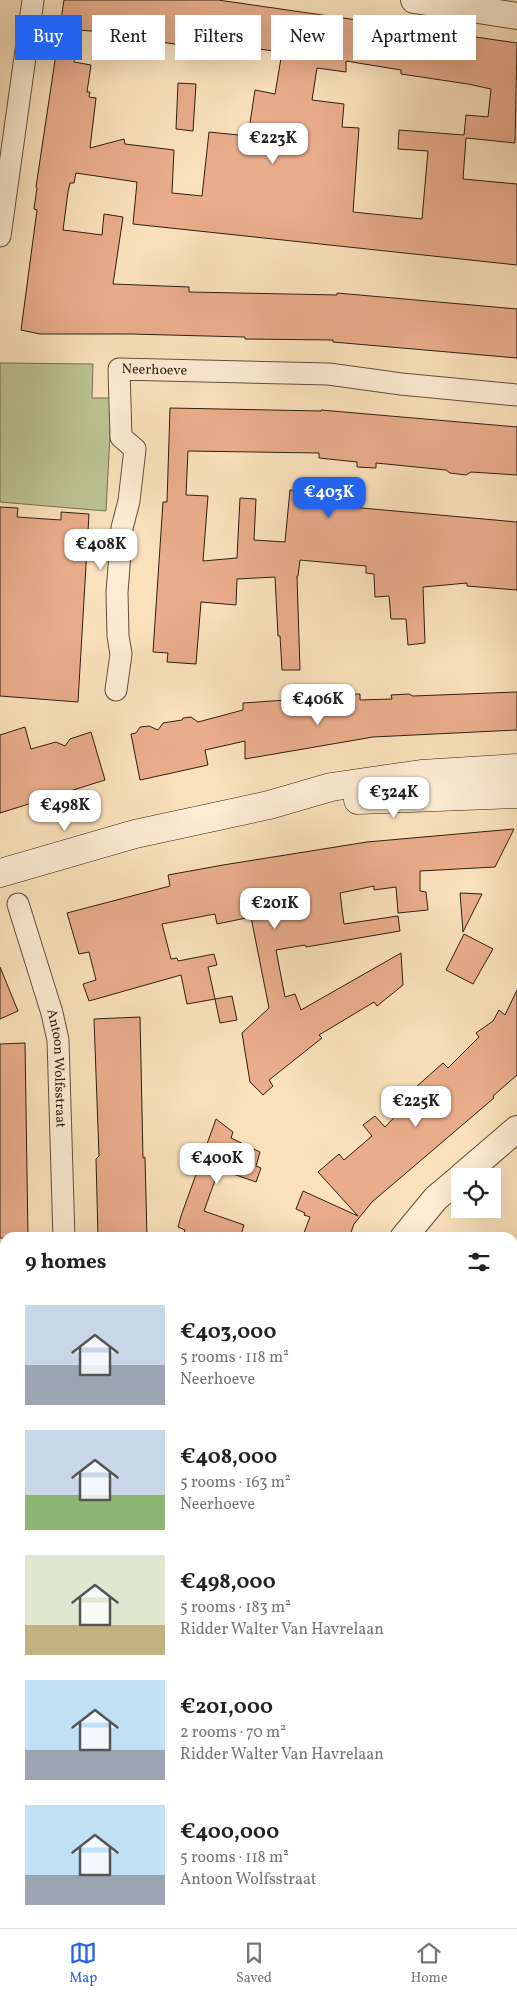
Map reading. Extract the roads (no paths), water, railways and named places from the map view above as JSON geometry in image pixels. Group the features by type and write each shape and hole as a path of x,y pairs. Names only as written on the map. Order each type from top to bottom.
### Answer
{"main road":[{"path":"0,873 135,834 269,805 331,787 421,774 517,768"},
{"path":"269,805 385,798 517,794"}],"street":[{"path":"0,236 33,0"},
{"path":"414,0 517,16"},
{"name":"Neerhoeve","path":"116,690 121,654 118,636 117,592 121,538 135,449 121,436 119,369 329,374 401,384 517,395"},
{"name":"Antoon Wolfsstraat","path":"18,904 52,1014 58,1040 64,1232"},
{"path":"472,1168 517,1129"},
{"path":"407,1232 436,1198 451,1185"}]}
